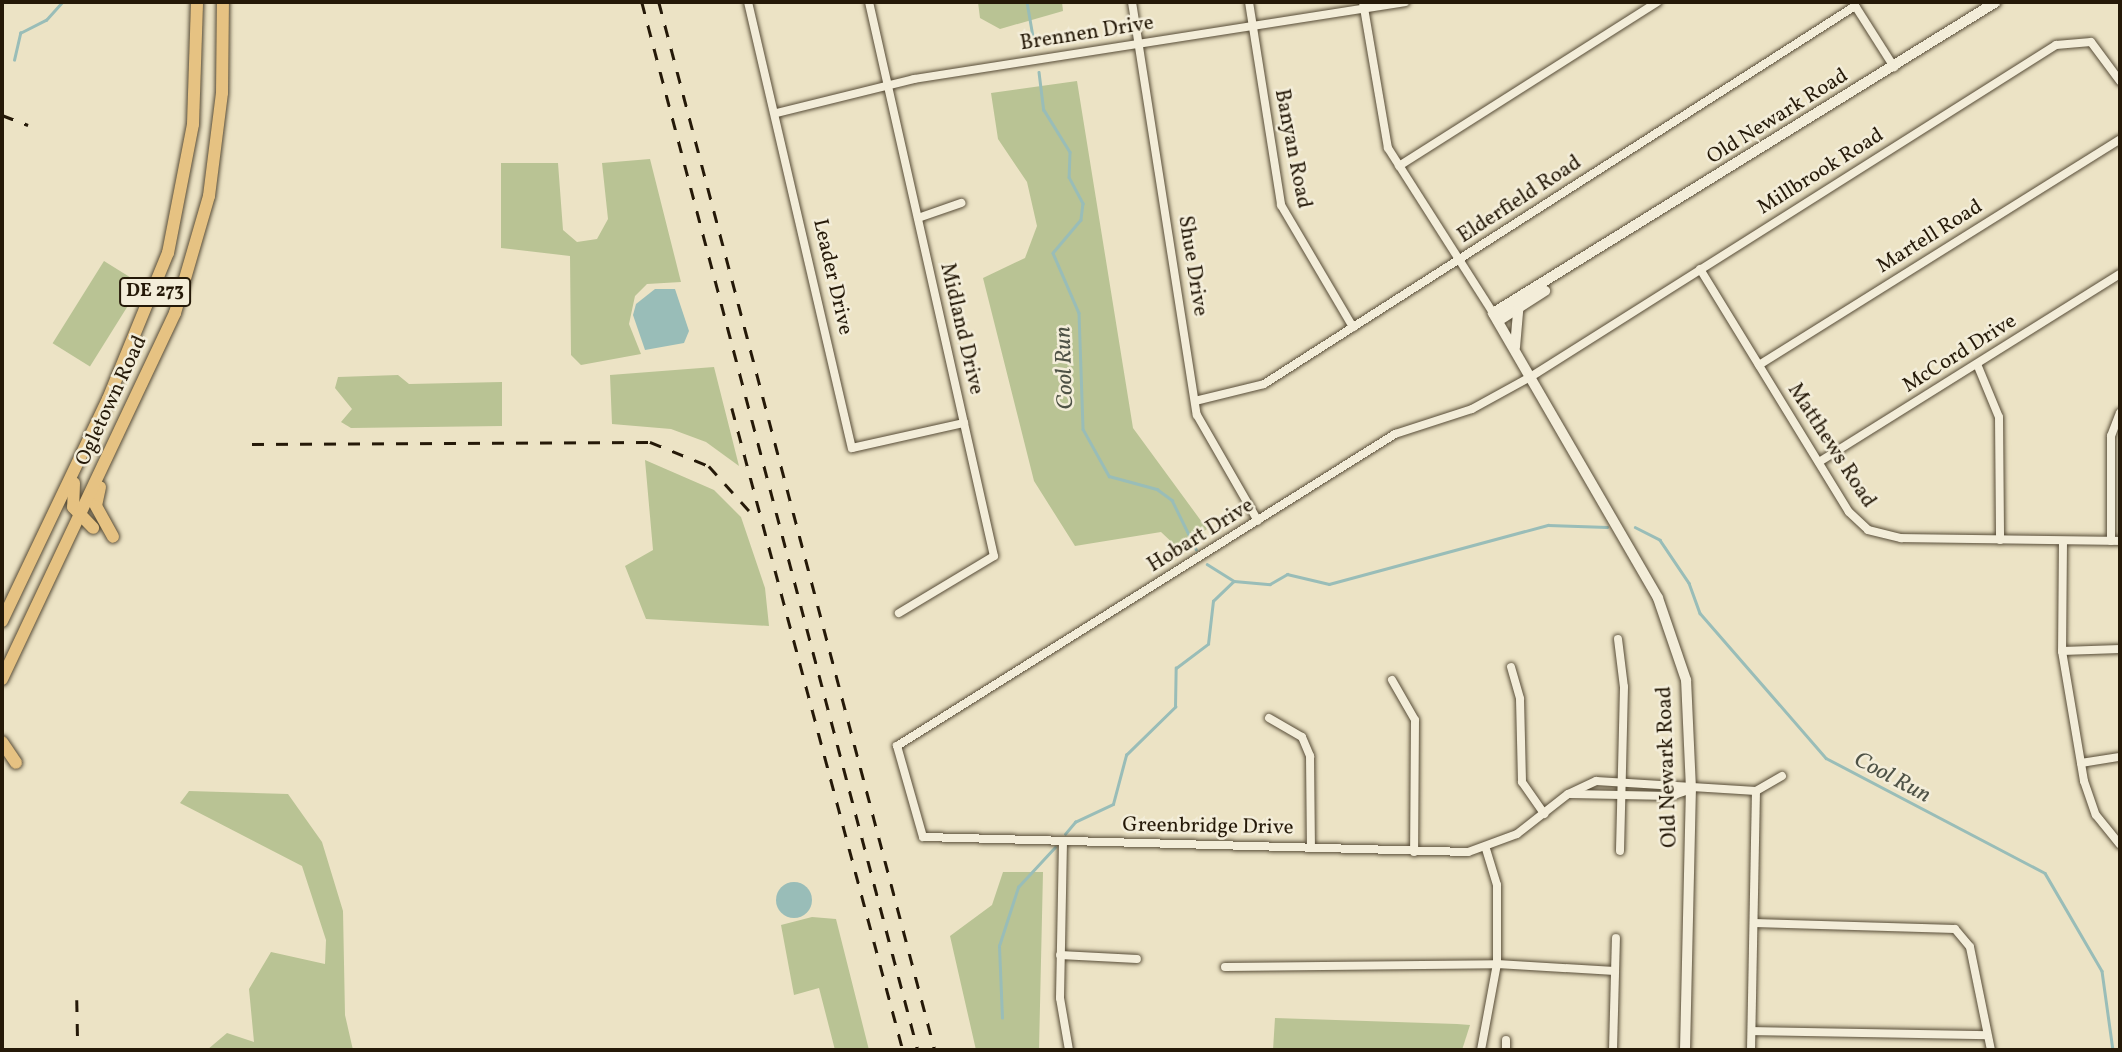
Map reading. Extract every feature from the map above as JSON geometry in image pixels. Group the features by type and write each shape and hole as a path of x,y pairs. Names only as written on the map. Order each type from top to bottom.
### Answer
{"main road":[{"name":"Ogletown Road","path":"2,621 150,306 179,211 193,124 197,2"},
{"name":"Ogletown Road","path":"2,686 3,675 176,313 209,196 222,93 223,2"},
{"path":"93,528 79,517 72,488 108,399"},
{"path":"112,446 96,506 113,537"},
{"path":"2,742 16,763 2,763"}],"street":[{"name":"Leader Drive","path":"748,2 777,113 852,448 964,423"},
{"name":"Midland Drive","path":"869,2 890,84 994,556 899,613"},
{"name":"Shue Drive","path":"1132,2 1195,401 1205,436 1258,521"},
{"name":"Banyan Road","path":"1249,2 1284,214 1353,327"},
{"name":"Brennen Drive","path":"777,113 890,84 1253,26 1364,5 1405,2"},
{"path":"1399,166 1657,2"},
{"name":"Old Newark Road","path":"1496,317 1996,2"},
{"path":"1854,4 1894,67"},
{"name":"Elderfield Road","path":"1195,401 1264,384 1854,4"},
{"path":"1364,5 1385,138 1399,166 1496,317"},
{"name":"Millbrook Road","path":"1532,376 2062,42 2091,42 2120,81"},
{"name":"Martell Road","path":"1759,365 2120,139"},
{"path":"918,218 961,203"},
{"name":"Old Newark Road","path":"1496,317 1518,309 1581,264"},
{"name":"Matthews Road","path":"1700,269 1855,519 1875,534 2000,540 2115,541"},
{"name":"McCord Drive","path":"1819,462 2120,274"},
{"path":"1515,347 1518,309"},
{"name":"Old Newark Road","path":"1496,317 1532,376 1673,634 1690,708 1691,789 1685,1050"},
{"path":"1977,364 1999,417 2000,540"},
{"name":"Hobart Drive","path":"897,746 1402,430 1472,410 1532,376"},
{"path":"2115,541 2111,436 2120,414"},
{"path":"2063,541 2063,651 2081,763 2096,816 2120,845"},
{"path":"1618,639 1623,782 1620,851"},
{"path":"2063,651 2120,649"},
{"path":"1511,667 1520,699 1522,782 1544,814"},
{"path":"1392,680 1415,720 1414,852"},
{"path":"1269,718 1302,737 1310,756 1311,847"},
{"name":"Greenbridge Drive","path":"897,746 923,837 1414,852 1486,849 1544,814 1568,794 1596,781 1691,789"},
{"path":"2081,763 2120,758"},
{"path":"1568,794 1671,796 1691,789 1756,790 1782,776"},
{"path":"1751,1050 1756,790"},
{"path":"1062,841 1061,1017 1069,1050"},
{"path":"1481,1050 1497,964 1497,885 1486,849"},
{"path":"1754,923 1955,929 1970,947 1991,1050"},
{"path":"1613,1050 1616,939"},
{"path":"1060,954 1137,959"},
{"path":"1225,967 1497,964 1615,971"},
{"path":"1752,1031 1986,1035"},
{"path":"1506,1040 1506,1050"}],"green space":[{"path":"978,2 1062,2 1063,11 1000,29 980,18"},
{"path":"1077,81 1133,428 1207,529 1179,549 1161,532 1075,546 1034,481 983,278 1025,258 1037,226 1027,182 998,139 991,93"},
{"path":"650,159 681,282 647,284 635,296 629,324 641,354 581,365 571,355 570,256 501,248 501,163 558,163 563,230 577,242 597,239 608,219 602,163"},
{"path":"104,261 141,284 90,367 53,343"},
{"path":"714,367 739,466 706,442 671,429 612,424 610,375"},
{"path":"398,375 409,384 502,382 502,426 351,428 341,422 352,409 335,388 338,377"},
{"path":"645,460 714,490 741,517 765,588 769,626 646,619 625,566 653,550"},
{"path":"189,791 288,794 322,842 343,911 345,1015 353,1050 207,1050 227,1033 254,1042 249,989 271,952 325,964 326,940 302,866 180,803"},
{"path":"1003,872 1043,872 1039,1050 976,1050 950,936 992,905"},
{"path":"812,917 836,919 869,1050 835,1050 819,988 794,995 781,925"},
{"path":"1275,1018 1470,1025 1462,1050 1273,1050"}],"water":[{"path":"655,289 675,289 689,331 684,343 645,350 633,315 636,304"},
{"path":"794,882 806,888 812,900 806,912 794,918 782,912 776,900 782,888"}],"waterway":[{"path":"14,60 20,33 46,20 62,2"},
{"name":"Cool Run","path":"1027,2 1034,42"},
{"name":"Cool Run","path":"1039,72 1044,110 1070,152 1069,177 1083,203 1081,220 1053,253 1079,313 1083,429 1109,476 1157,489 1172,500 1196,549"},
{"name":"Cool Run","path":"1207,564 1234,581 1270,584 1287,574 1329,584 1548,525 1607,527"},
{"name":"Cool Run","path":"1635,527 1660,540 1689,583 1700,613 1826,758 2045,873 2102,971 2113,1050"},
{"path":"1065,834 1075,822 1113,804 1126,755 1175,707 1176,668 1208,644 1213,601 1233,582"},
{"path":"1002,1018 999,946 1018,887 1055,847"}],"railway":[{"path":"642,2 918,1050"},
{"path":"659,2 935,1050"},
{"path":"2,115 28,125"},
{"path":"732,408 903,1050"},
{"path":"252,444 650,442 709,466 755,517"},
{"path":"77,1000 78,1050"}]}
